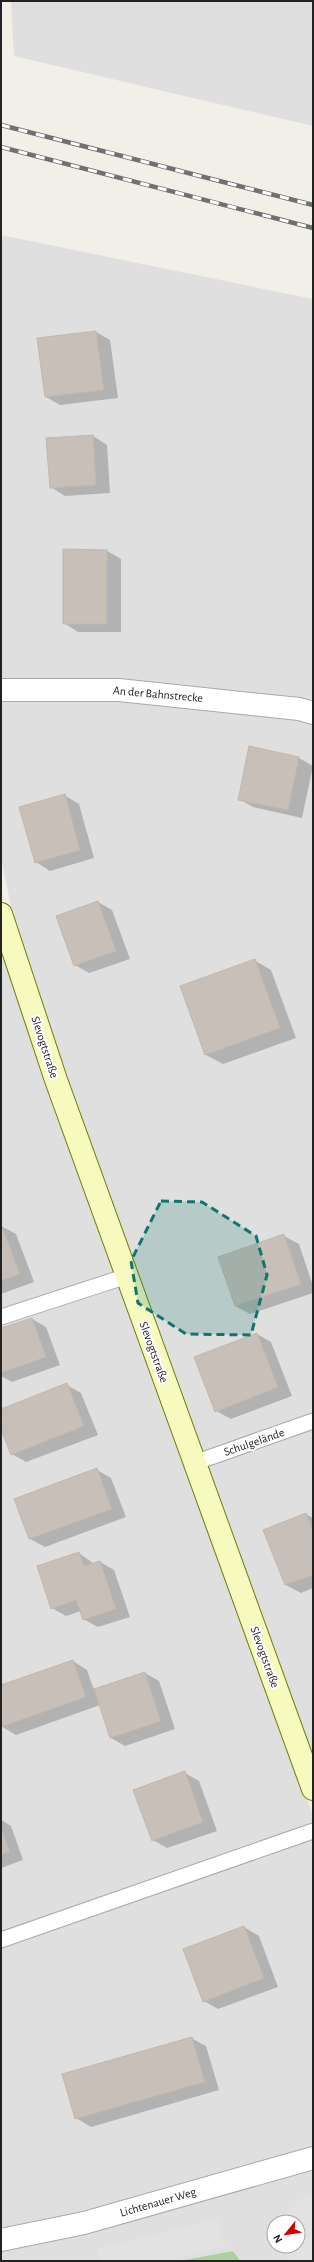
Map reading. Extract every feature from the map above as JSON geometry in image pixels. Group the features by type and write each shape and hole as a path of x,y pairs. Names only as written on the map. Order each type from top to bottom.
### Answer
{"street":[{"name":"An der Bahnstrecke","path":"1,690 119,690 299,709 313,713"},
{"name":"Slevogtstraße","path":"1,914 56,1080 313,1789"},
{"name":"Lichtenauer Weg","path":"1,2240 84,2223 313,2158"}],"lane":[{"path":"1,1317 127,1276"},
{"name":"Schulgelände","path":"194,1463 313,1421"},
{"path":"1,1940 313,1831"}],"highlighted area":[{"path":"161,1201 202,1202 256,1236 267,1275 251,1335 186,1334 138,1303 131,1261"}],"shaded area":[{"path":"11,1 313,1 313,126 14,56"},
{"path":"1,235 313,299 313,1760 66,1074 11,907 1,857"},
{"path":"1,928 313,1816 313,2261 1,2261"},
{"path":"313,2194 313,2261 291,2261 285,2254 306,2254 306,2214 283,2214 305,2196"},
{"path":"219,2219 225,2246 165,2261 100,2261 97,2249"}],"green space":[{"path":"233,2251 240,2261 180,2261"}],"building":[{"path":"96,331 104,390 45,397 37,338"},
{"path":"93,435 96,485 50,488 46,438"},
{"path":"63,549 107,550 107,624 63,624"},
{"path":"249,746 299,757 288,810 238,800"},
{"path":"65,794 80,850 35,863 19,807"},
{"path":"98,901 116,951 74,966 56,916"},
{"path":"255,959 280,1028 205,1055 180,986"},
{"path":"1,1224 20,1274 1,1281"},
{"path":"284,1234 301,1284 235,1306 218,1257"},
{"path":"32,1318 46,1357 1,1373 1,1328"},
{"path":"257,1333 278,1387 215,1412 194,1357"},
{"path":"67,1383 84,1426 11,1455 1,1429 1,1409"},
{"path":"97,1468 112,1509 29,1539 14,1499"},
{"path":"306,1513 313,1530 313,1575 285,1585 263,1530"},
{"path":"79,1552 84,1566 100,1561 116,1609 83,1620 76,1600 51,1609 37,1566"},
{"path":"73,1660 86,1697 1,1727 1,1685"},
{"path":"145,1672 161,1721 110,1738 94,1689"},
{"path":"185,1771 203,1822 152,1841 133,1790"},
{"path":"1,1828 10,1852 1,1855"},
{"path":"244,1926 264,1978 203,2002 183,1949"},
{"path":"192,2037 205,2082 75,2119 62,2074"}],"railway":[{"path":"1,125 313,205"},
{"path":"1,147 313,228"}]}
